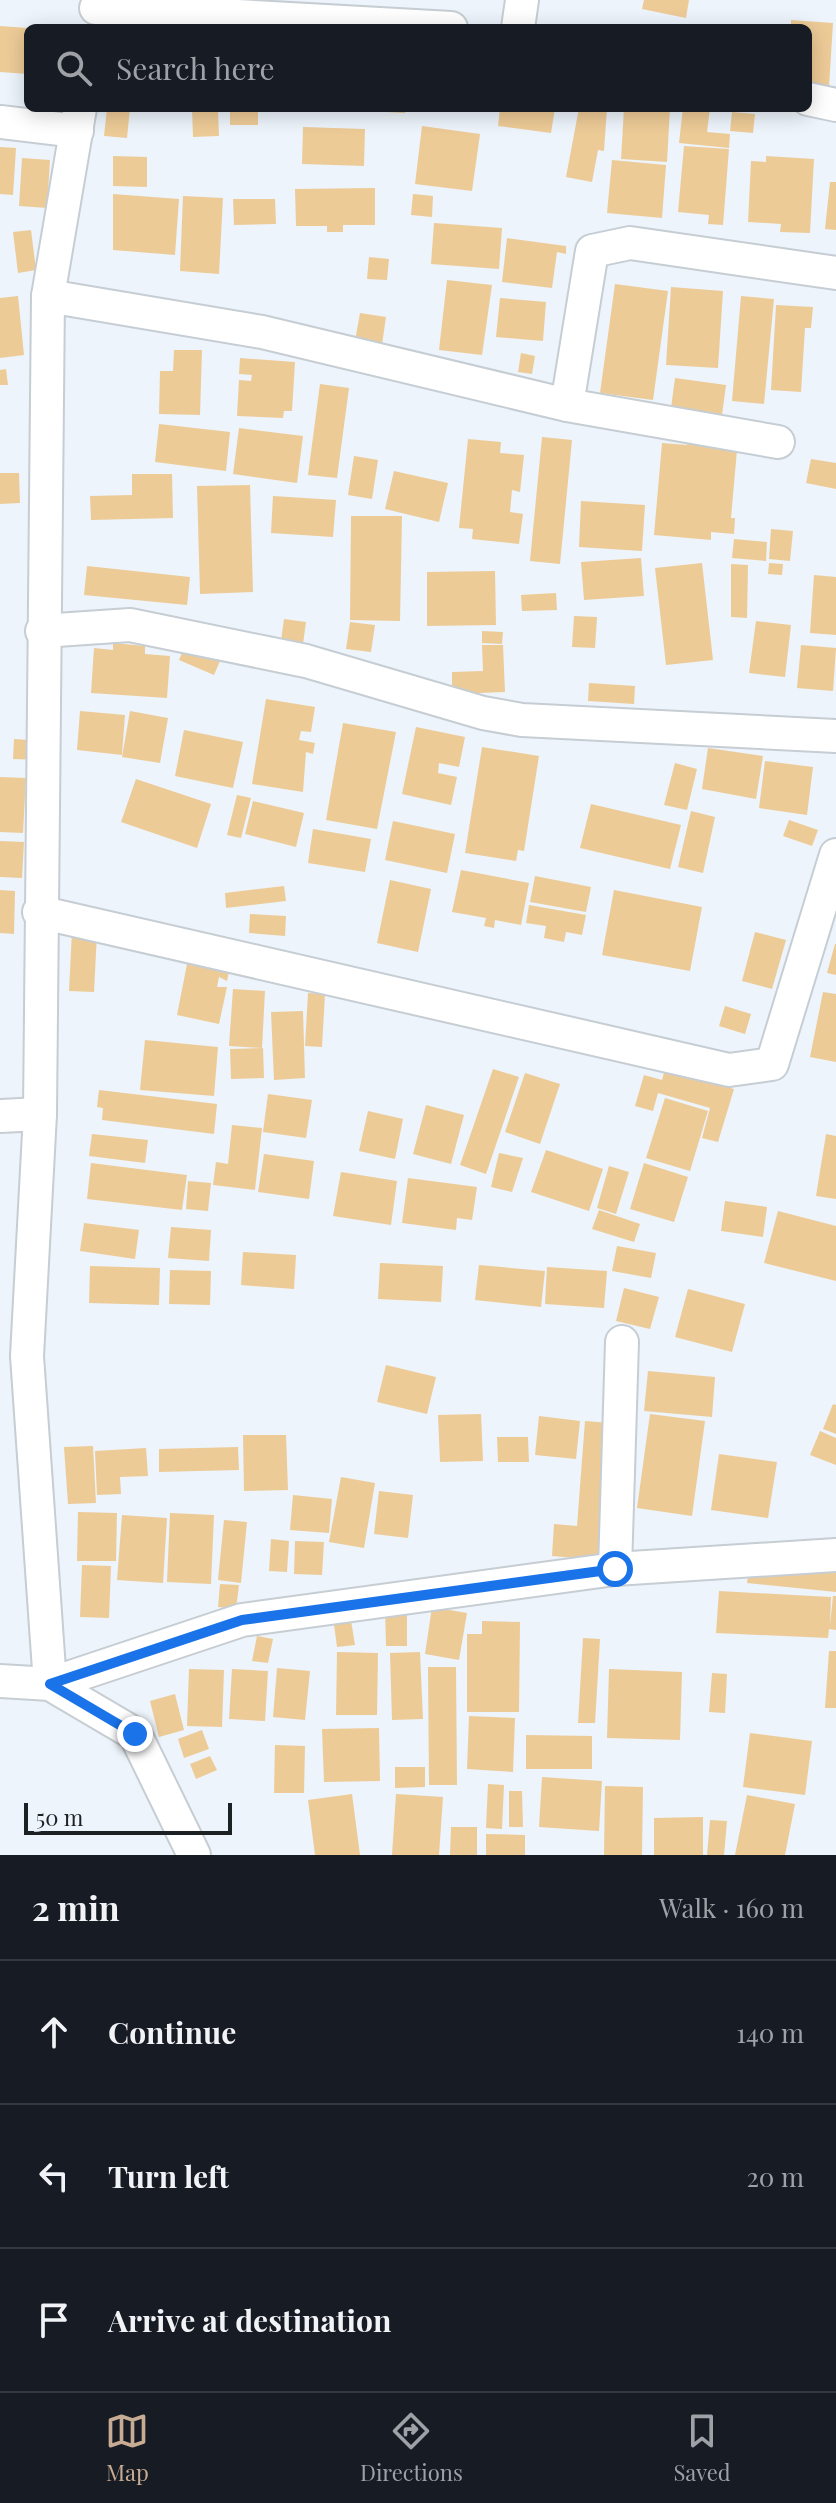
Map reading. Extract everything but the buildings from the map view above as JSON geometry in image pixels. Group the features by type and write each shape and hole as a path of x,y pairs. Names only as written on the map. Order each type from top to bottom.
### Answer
{"street":[{"path":"519,24 522,0"},
{"path":"96,12 362,24"},
{"path":"812,100 836,105"},
{"path":"0,122 79,120 48,296 39,912 40,1114 27,1356 50,1684"},
{"path":"567,405 592,251 630,243 836,273"},
{"path":"48,296 262,332 567,405 778,442"},
{"path":"42,631 130,625 306,661 483,713 522,720 836,736"},
{"path":"39,912 729,1070 772,1064 836,855"},
{"path":"0,1116 40,1114"},
{"path":"615,1569 622,1342"},
{"path":"0,1681 50,1684 242,1620 615,1569 836,1555"},
{"path":"50,1684 135,1734 194,1855"}],"route":[{"path":"135,1734 50,1684 242,1620 615,1569"}]}
